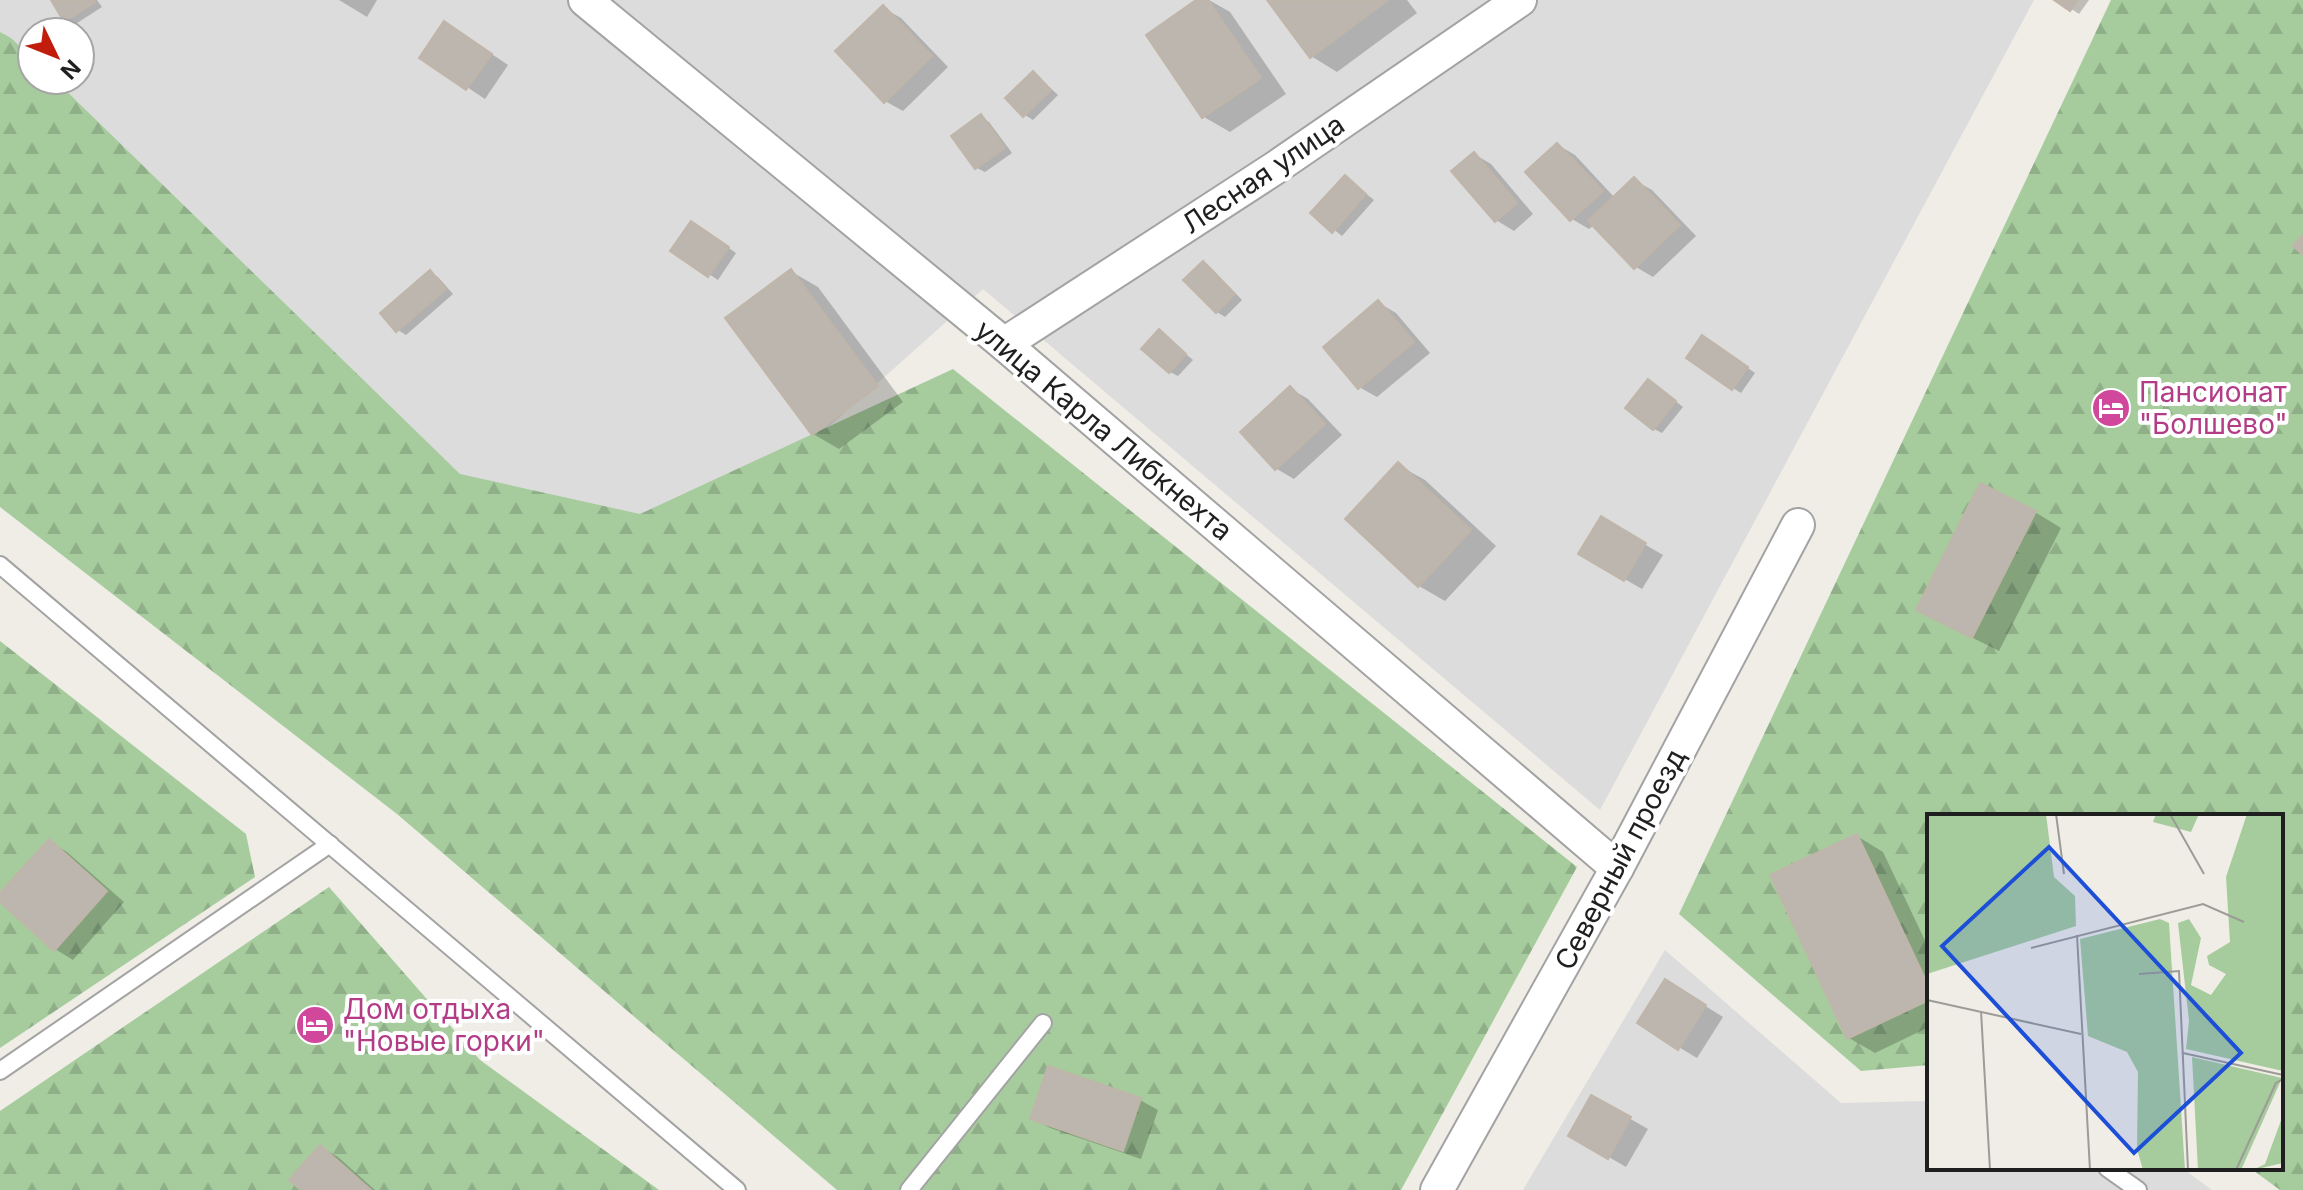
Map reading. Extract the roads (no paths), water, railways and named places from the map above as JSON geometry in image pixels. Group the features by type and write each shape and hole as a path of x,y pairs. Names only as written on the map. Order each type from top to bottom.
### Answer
{"street":[{"name":"улица Карла Либкнехта","path":"585,0 1004,344 1617,868"},
{"name":"Лесная улица","path":"1004,344 1275,168 1520,0"},
{"name":"Северный проезд","path":"1437,1190 1617,868 1798,525"}],"lane":[{"path":"0,565 737,1190"},
{"path":"0,1071 330,844"},
{"path":"909,1190 1043,1023"},
{"path":"2110,1170 2138,1190"}],"place":[{"name":"Пансионат \"Болшево\"","path":"2111,408"},
{"name":"Дом отдыха \"Новые горки\"","path":"315,1025"}]}
